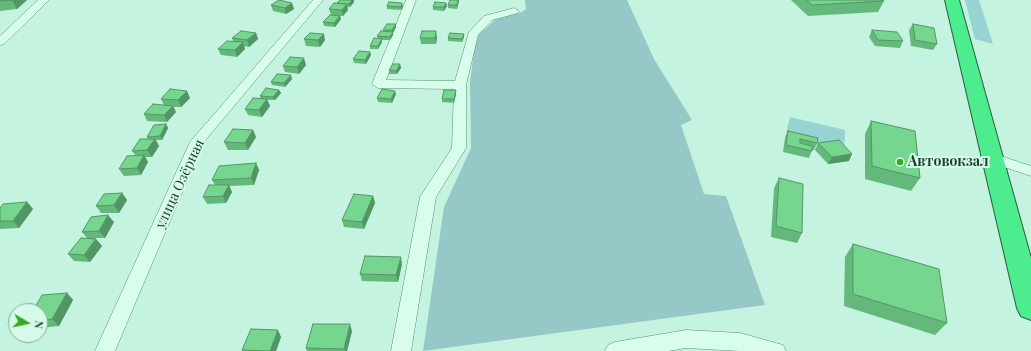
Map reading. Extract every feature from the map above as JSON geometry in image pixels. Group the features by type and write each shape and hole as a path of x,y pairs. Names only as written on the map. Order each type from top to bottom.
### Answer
{"highway":[{"path":"952,0 991,158 1031,308"}],"street":[{"path":"0,42 44,0"},
{"name":"улица Озёрная","path":"105,351 196,142 318,0"},
{"path":"411,0 378,84 460,85"},
{"path":"401,351 428,197 459,148 460,85 473,34 488,18 514,11"},
{"path":"991,158 1031,172"},
{"path":"615,351 686,339 740,342 776,351"}],"shaded area":[{"path":"525,0 627,0 654,59 692,120 681,125 704,194 726,196 765,305 423,351 444,207 471,148 470,82 476,37 496,19 522,12 526,9"},
{"path":"965,0 979,0 993,44 975,39"},
{"path":"790,117 845,130 844,152 785,138"}],"building":[{"path":"279,0 292,3 285,8 271,5"},
{"path":"340,0 352,0 349,4 337,3"},
{"path":"450,0 458,0 457,5 448,5"},
{"path":"807,0 882,0 884,1 812,5"},
{"path":"389,2 402,3 401,7 387,6"},
{"path":"435,2 446,3 444,7 433,7"},
{"path":"334,3 347,4 342,10 329,9"},
{"path":"330,15 340,16 334,23 323,22"},
{"path":"387,24 396,24 392,30 383,30"},
{"path":"913,24 934,28 937,44 915,40"},
{"path":"872,30 897,32 903,41 878,40"},
{"path":"241,31 256,33 247,40 232,38"},
{"path":"381,31 393,32 390,37 377,36"},
{"path":"422,31 436,31 435,38 420,38"},
{"path":"310,33 324,34 318,40 304,39"},
{"path":"450,33 464,34 462,39 448,38"},
{"path":"374,38 382,39 378,46 370,46"},
{"path":"227,41 243,42 235,50 218,49"},
{"path":"359,51 370,52 365,60 353,59"},
{"path":"290,57 304,58 297,67 283,66"},
{"path":"393,64 400,64 396,71 389,70"},
{"path":"277,74 291,75 284,83 271,82"},
{"path":"266,88 279,90 273,97 260,96"},
{"path":"170,89 187,91 178,100 161,99"},
{"path":"382,89 395,91 391,99 377,98"},
{"path":"444,90 456,90 454,99 442,99"},
{"path":"253,98 267,99 259,110 245,109"},
{"path":"153,104 173,106 164,115 144,114"},
{"path":"871,121 915,131 920,178 872,166"},
{"path":"166,124 160,136 147,137 154,125"},
{"path":"233,129 253,130 245,143 224,142"},
{"path":"788,131 818,138 817,143 800,139 800,143 812,146 812,151 786,145"},
{"path":"140,139 155,139 147,150 132,151"},
{"path":"839,140 852,154 832,157 818,143"},
{"path":"144,155 137,168 119,169 127,156"},
{"path":"256,163 251,178 212,180 219,166"},
{"path":"779,178 803,184 802,233 776,226"},
{"path":"209,185 229,185 223,196 203,197"},
{"path":"122,193 114,205 96,206 104,194"},
{"path":"354,194 373,196 362,222 342,220"},
{"path":"27,202 13,221 0,221 0,208 3,204"},
{"path":"108,215 99,231 82,232 91,217"},
{"path":"81,238 96,239 84,255 68,254"},
{"path":"853,244 939,269 947,323 853,294"},
{"path":"365,256 401,257 396,275 360,274"},
{"path":"67,293 52,319 48,320 48,303 38,303 42,295"},
{"path":"313,324 350,324 344,349 306,348"},
{"path":"251,329 278,330 270,351 242,350"}],"place":[{"name":"Автовокзал","path":"900,162"}]}
